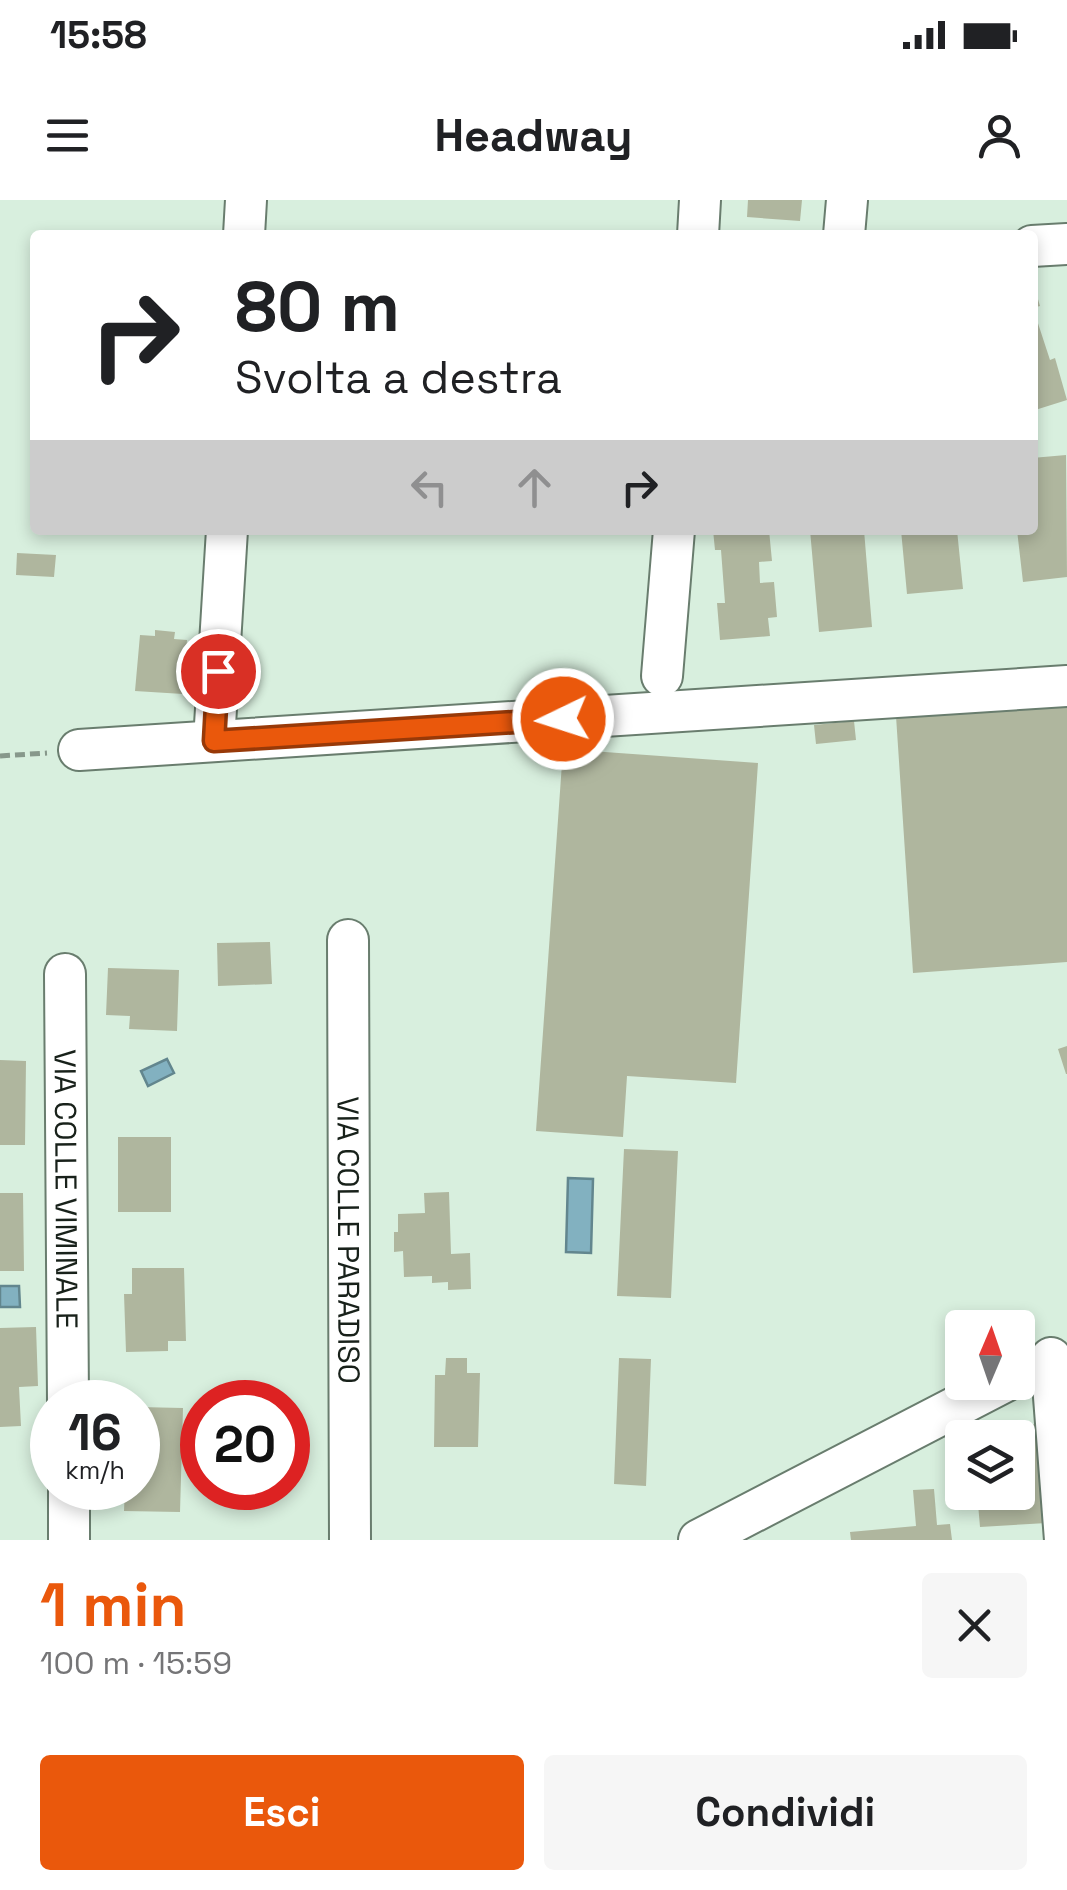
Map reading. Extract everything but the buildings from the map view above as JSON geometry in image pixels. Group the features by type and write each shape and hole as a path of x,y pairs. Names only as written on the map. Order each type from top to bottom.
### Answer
{"street":[{"path":"244,230 246,200"},
{"path":"698,230 700,200"},
{"path":"845,230 848,200"},
{"path":"1038,246 1067,244"},
{"path":"214,741 227,535"},
{"path":"662,676 674,535"},
{"path":"80,750 1067,686"},
{"name":"VIA COLLE PARADISO","path":"348,940 350,1540"},
{"name":"VIA COLLE VIMINALE","path":"65,974 68,1380"},
{"path":"1045,1361 1066,1540"},
{"path":"698,1540 969,1400"},
{"path":"69,1510 69,1540"}],"path":[{"path":"0,756 80,750"}],"water":[{"path":"167,1059 174,1073 148,1086 141,1071"},
{"path":"568,1178 593,1179 591,1253 566,1252"},
{"path":"0,1286 19,1286 20,1307 0,1307"}],"route":[{"path":"218,671 214,741 563,719"}]}
